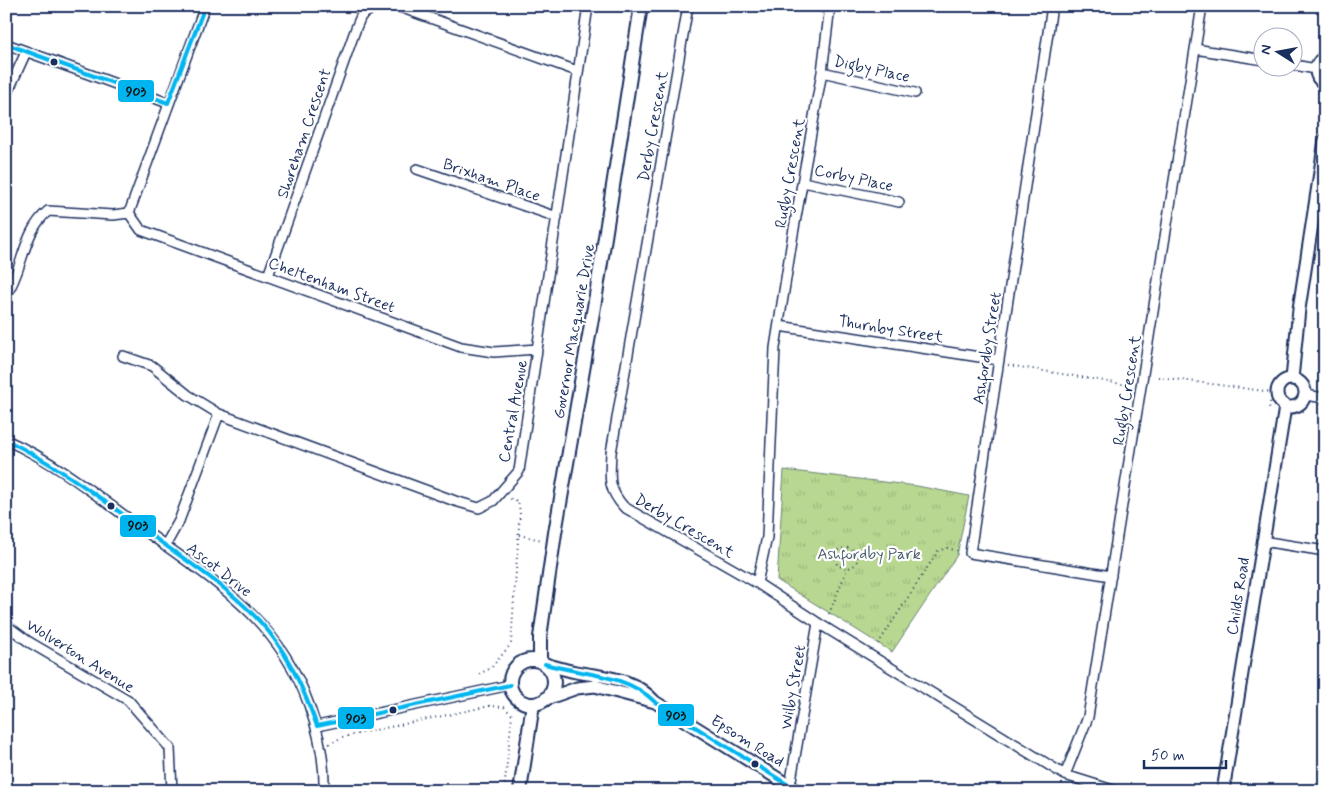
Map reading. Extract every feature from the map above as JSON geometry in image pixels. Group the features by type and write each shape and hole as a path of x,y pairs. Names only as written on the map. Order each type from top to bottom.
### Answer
{"main road":[{"name":"Governor Macquarie Drive","path":"543,663 540,637 555,533 596,295 641,6"},
{"path":"527,660 543,663 553,675 554,681 553,688 546,699 533,704 521,701 516,697 510,685 512,672 527,660"},
{"path":"520,791 533,704"}],"street":[{"path":"6,295 19,268 31,229 48,211 113,214 129,212 204,6"},
{"name":"Shoreham Crescent","path":"268,276 356,28 361,16 375,6"},
{"path":"397,6 577,71"},
{"name":"Central Avenue","path":"123,356 152,366 188,395 219,414 479,508 493,501 519,471 588,6"},
{"name":"Derby Crescent","path":"688,6 611,453 610,487 624,507 757,583 818,623 1065,774 1116,791"},
{"path":"819,6 830,8"},
{"name":"Ashfordby Street","path":"970,553 1052,6"},
{"name":"Rugby Crescent","path":"1065,774 1088,717 1202,6"},
{"name":"Rugby Crescent","path":"757,583 767,537 775,348 822,72 830,8"},
{"path":"6,44 168,103"},
{"path":"1195,49 1254,58"},
{"path":"6,96 26,52"},
{"path":"1325,57 1320,60 1316,69 1317,78 1325,84"},
{"path":"1304,67 1316,69"},
{"name":"Digby Place","path":"822,72 915,93"},
{"path":"1292,379 1299,309 1325,140"},
{"name":"Brixham Place","path":"417,169 557,217"},
{"name":"Corby Place","path":"803,182 900,202"},
{"name":"Cheltenham Street","path":"129,212 141,230 461,347 494,352 537,349"},
{"name":"Thurnby Street","path":"779,326 999,360"},
{"path":"1292,379 1303,385 1305,395 1298,406 1285,407 1278,400 1277,392 1282,382 1292,379"},
{"path":"1305,395 1325,398"},
{"name":"Childs Road","path":"1223,791 1285,407"},
{"path":"165,546 179,521 219,414"},
{"name":"Ascot Drive","path":"6,440 47,461 165,546 244,605 270,633 298,677 317,726 324,766 324,791"},
{"path":"1262,541 1325,551"},
{"path":"970,553 1111,576"},
{"name":"Wilby Street","path":"794,788 818,623"},
{"name":"Wolverton Avenue","path":"6,625 29,642 128,700 170,748 172,791"},
{"name":"Epsom Road","path":"543,663 577,672 615,678 644,690 655,702 794,788"},
{"path":"317,726 510,685"},
{"name":"Epsom Road","path":"546,699 578,688 595,686 655,702"}],"path":[{"path":"999,360 1009,365 1128,385"},
{"path":"1158,376 1272,392 1269,409"},
{"path":"1298,413 1307,410"},
{"path":"479,674 491,668 511,644 520,512 518,501 506,497"},
{"path":"519,535 542,540"},
{"path":"829,614 847,569 855,565 858,559 856,551 848,548 839,549 835,559 837,565 847,569"},
{"path":"878,644 938,552 947,548 970,553"},
{"path":"335,740 490,706 504,707 512,715 504,791"}],"green space":[{"name":"Ashfordby Park","path":"784,470 917,486 969,496 957,555 892,652 777,580"}],"transit line":[{"name":"903","path":"6,44 168,103 205,6"},
{"name":"903","path":"6,440 45,461 83,486 200,570 243,605 269,632 291,665 317,726 510,685"},
{"name":"903","path":"545,664 603,676 630,685 798,791"}]}
